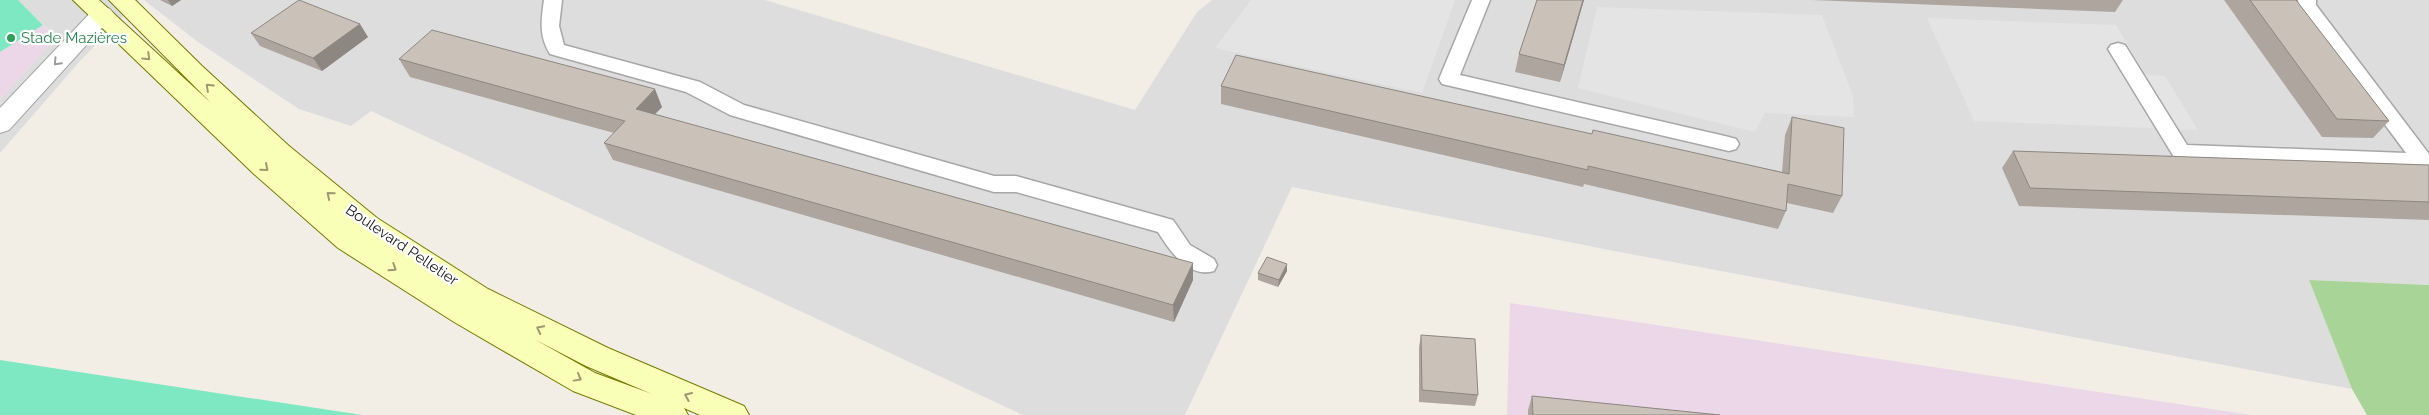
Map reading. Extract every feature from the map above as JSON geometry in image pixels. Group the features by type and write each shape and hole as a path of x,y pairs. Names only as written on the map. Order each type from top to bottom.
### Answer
{"main road":[{"name":"Boulevard Pelletier","path":"103,5 263,167 348,240 464,314 584,382 672,415"},
{"name":"Boulevard Pelletier","path":"103,5 193,72 280,153 367,225 478,297 597,357 733,415"}],"street":[{"path":"0,124 103,5"}],"lane":[{"path":"553,0 550,32 552,43 557,50 693,87 737,110 994,184 1016,184 1164,226 1182,251 1206,265"},
{"path":"1481,0 1449,79 1618,120 1729,144"},
{"path":"2307,0 2307,6 2426,161"},
{"path":"2118,49 2181,152 2426,161"}],"shaded area":[{"path":"18,0 139,0 80,61 0,153 0,100 56,37"},
{"path":"144,0 765,0 1135,110 1197,12 1212,0 2429,0 2429,285 2309,280 2352,389 1614,251 1292,187 1185,415 1023,415 371,111 351,126 299,109 198,42"},
{"path":"1251,0 1455,0 1422,93 1215,48"},
{"path":"1597,7 1822,15 1853,96 1854,117 1765,113 1755,132 1578,88"},
{"path":"1927,18 2116,25 2146,75 2165,76 2198,130 1974,121"},
{"path":"43,25 56,37 0,100 0,52"},
{"path":"1510,303 2251,415 1507,415"}],"green space":[{"name":"Stade Mazières","path":"0,0 18,0 43,25 0,52"},
{"path":"2309,280 2429,285 2429,415 2367,415 2352,389"},
{"path":"0,360 362,415 0,415"}],"building":[{"path":"299,0 360,24 313,58 251,33"},
{"path":"1537,0 1583,0 1564,65 1519,54"},
{"path":"2250,0 2296,0 2389,121 2337,119"},
{"path":"432,30 655,89 636,109 1193,263 1173,305 604,143 625,121 399,59"},
{"path":"1236,55 1592,134 1593,130 1789,174 1792,117 1844,128 1842,196 1788,184 1786,211 1588,166 1588,170 1221,86"},
{"path":"2013,151 2429,165 2429,202 2030,188"},
{"path":"1267,257 1287,264 1279,280 1258,273"},
{"path":"1421,335 1475,339 1478,395 1422,390"},
{"path":"1532,396 1720,415 1533,415"}],"place":[{"name":"Stade Mazières","path":"11,38"}]}
